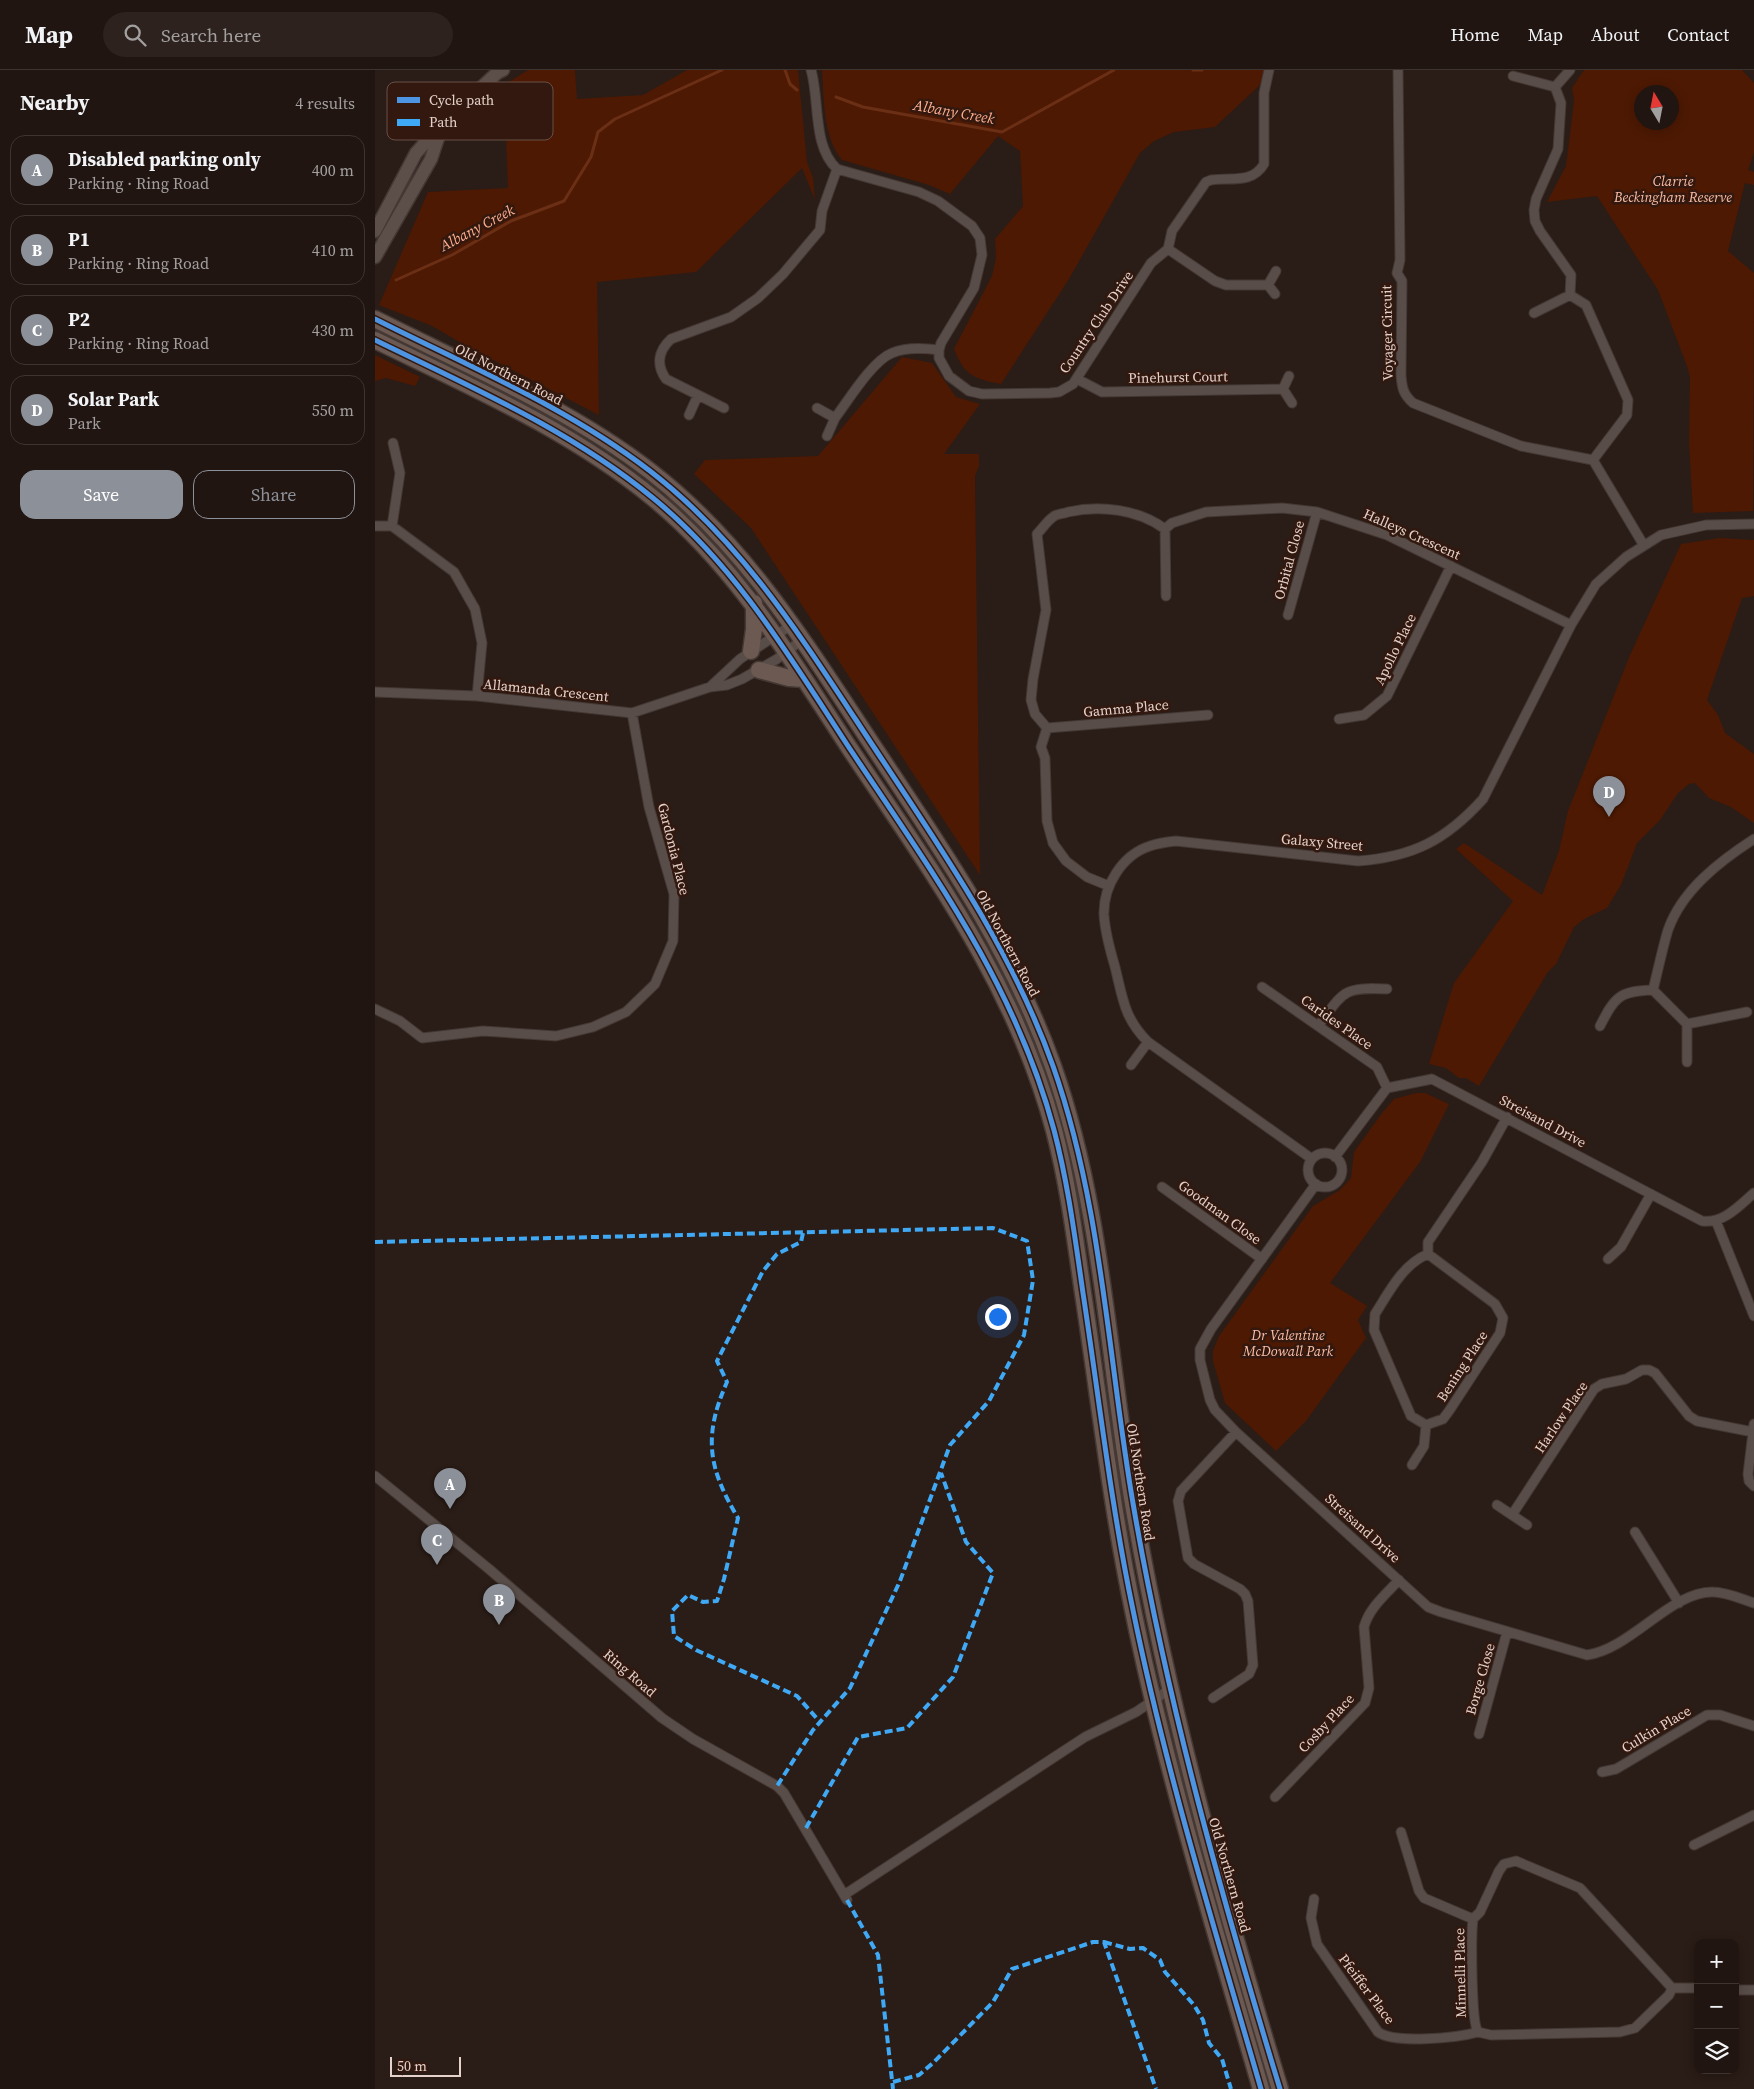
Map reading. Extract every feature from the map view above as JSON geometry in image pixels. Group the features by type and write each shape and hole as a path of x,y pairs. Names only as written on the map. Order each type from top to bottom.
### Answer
{"highway":[{"name":"Old Northern Road","path":"375,319 542,402 635,459 686,501 716,530 759,578 803,639 984,917 1027,998 1052,1064 1083,1176 1133,1506 1170,1689 1209,1846 1280,2089"},
{"name":"Old Northern Road","path":"375,340 573,441 608,463 683,525 753,603 775,634 978,944 1009,1006 1039,1084 1055,1136 1067,1190 1121,1547 1152,1701 1181,1811 1261,2089"},
{"path":"751,651 754,629 753,603"},
{"path":"759,670 789,678 804,679"}],"street":[{"path":"487,82 503,70"},
{"name":"Country Club Drive","path":"939,350 939,358 949,376 969,391 982,394 1059,392 1077,379 1151,263 1167,250 1172,231 1206,182 1253,176 1264,164 1264,93 1269,70"},
{"name":"Voyager Circuit","path":"1398,70 1400,260 1397,273 1402,281 1401,375 1405,396 1413,403 1521,446 1593,460"},
{"path":"1555,87 1570,70"},
{"path":"812,71 822,140 830,162 837,169 919,192 938,201 972,226 980,238 982,255 974,288 941,342 939,350 921,348 892,353 880,361 835,418 827,436"},
{"path":"1513,76 1555,87"},
{"path":"1555,87 1561,103 1558,149 1536,199 1534,210 1535,221 1540,231 1571,275 1570,296"},
{"path":"375,231 416,153 428,140"},
{"path":"375,257 431,159 437,140"},
{"path":"724,408 666,379 661,372 660,355 664,346 671,339 731,317 742,310 783,274 820,230 822,211 837,169"},
{"path":"1167,250 1215,281 1227,285 1268,285"},
{"path":"1268,285 1276,271"},
{"path":"1268,285 1275,294"},
{"path":"1570,296 1586,305 1628,400 1627,415 1593,460 1643,544"},
{"path":"1534,313 1570,296"},
{"path":"1289,376 1283,389 1292,403"},
{"name":"Pinehurst Court","path":"1077,379 1102,392 1283,389"},
{"path":"689,415 698,395"},
{"path":"817,408 835,418"},
{"path":"392,526 400,472 393,443"},
{"name":"Halleys Crescent","path":"1165,529 1172,523 1206,512 1282,508 1317,512 1387,535 1571,625"},
{"path":"1109,886 1087,877 1066,861 1053,843 1047,821 1045,758 1041,747 1047,728 1035,714 1031,700 1046,610 1037,534 1054,516 1084,509 1109,509 1156,522 1165,529 1166,596"},
{"name":"Orbital Close","path":"1288,615 1317,512"},
{"name":"Galaxy Street","path":"1312,1159 1148,1042 1130,1020 1121,994 1105,929 1104,903 1109,886 1120,867 1139,851 1150,846 1176,841 1358,861 1382,859 1403,854 1432,841 1462,822 1483,799 1571,625 1596,584 1643,544 1661,535 1685,528 1706,525 1754,525"},
{"path":"375,526 392,526 454,572 475,608 481,643 477,696"},
{"name":"Apollo Place","path":"1339,719 1364,715 1387,696 1451,566"},
{"name":"Allamanda Crescent","path":"710,687 724,672 751,651 793,624"},
{"name":"Allamanda Crescent","path":"375,692 477,696 632,713 710,687 727,685 759,670 803,639"},
{"name":"Gardonia Place","path":"375,1009 400,1021 422,1038 483,1031 556,1036 593,1027 626,1012 655,984 673,941 674,894 649,807 632,713"},
{"name":"Gamma Place","path":"1047,728 1208,715"},
{"path":"1653,990 1669,929 1682,903 1699,882 1720,863 1754,839"},
{"name":"Carides Place","path":"1262,987 1377,1068 1387,1088"},
{"path":"1319,1026 1346,992 1357,988 1387,989"},
{"path":"1600,1026 1619,996 1628,992 1653,990 1687,1024 1687,1062"},
{"path":"1687,1024 1747,1012"},
{"path":"1131,1065 1148,1042"},
{"name":"Streisand Drive","path":"1387,1088 1432,1079 1695,1218 1708,1222 1716,1221"},
{"path":"1335,1157 1387,1088"},
{"path":"1412,1465 1424,1446 1426,1425 1411,1416 1405,1403 1374,1330 1375,1314 1404,1272 1416,1259 1428,1254 1427,1242 1482,1162 1507,1117"},
{"path":"1326,1154 1335,1157 1342,1168 1339,1180 1328,1187 1315,1184 1308,1173 1312,1159 1326,1154"},
{"name":"Streisand Drive","path":"1315,1184 1211,1329 1200,1349 1200,1360 1210,1400 1215,1410 1236,1432 1428,1607 1578,1654 1596,1654 1606,1651 1679,1603 1704,1593 1714,1592 1754,1603"},
{"name":"Goodman Close","path":"1162,1187 1262,1260"},
{"path":"1754,1193 1723,1218 1716,1221 1754,1316"},
{"path":"1608,1259 1621,1247 1651,1194"},
{"name":"Bening Place","path":"1426,1425 1443,1419 1449,1412 1500,1333 1503,1318 1495,1304 1428,1254"},
{"name":"Harlow Place","path":"1512,1515 1594,1389 1602,1384 1622,1381 1642,1370 1649,1370 1655,1373 1689,1416 1697,1421 1753,1428"},
{"path":"1753,1428 1747,1474 1754,1486"},
{"path":"1213,1698 1249,1674 1253,1664 1248,1601 1240,1588 1194,1564 1188,1558 1178,1502 1181,1491 1236,1432"},
{"name":"Ring Road","path":"375,1476 489,1569 662,1718 701,1743 777,1786 797,1814 846,1897 1085,1737 1152,1701"},
{"path":"1497,1505 1527,1525"},
{"path":"1635,1532 1679,1603"},
{"name":"Cosby Place","path":"1275,1797 1365,1702 1369,1688 1363,1627 1371,1610 1399,1580"},
{"name":"Borge Close","path":"1479,1734 1507,1632"},
{"path":"1152,1701 1170,1689"},
{"name":"Culkin Place","path":"1602,1772 1617,1769 1707,1715 1720,1715 1754,1726"},
{"path":"1694,1845 1754,1815"},
{"path":"1401,1832 1419,1891 1424,1898 1473,1919"},
{"name":"Minnelli Place","path":"1516,1861 1522,1863 1580,1888 1671,1988 1669,1995 1635,2028 1629,2031 1491,2035 1478,2032 1474,2020 1473,2006 1473,1919 1480,1912 1504,1864 1516,1861"},
{"name":"Pfeiffer Place","path":"1314,1899 1311,1918 1317,1944 1378,2032 1390,2038 1461,2037 1478,2032"},
{"path":"1671,1988 1694,1988"},
{"path":"1739,1990 1754,1990"}],"green space":[{"path":"528,70 575,70 577,99 643,95 687,70 798,70 807,162 813,178 815,200 802,168 696,272 597,282 599,415 468,347 432,326 379,305 428,192 508,188 506,140 553,140 553,82 509,82"},
{"path":"822,70 1265,70 1260,85 1215,127 1174,132 1154,141 1140,153 1069,279 1001,384 977,378 971,374 962,365 954,349 992,276 996,258 995,239 1023,206 1020,151 998,136 950,194 929,185 842,160 831,140 828,129 824,105"},
{"name":"Clarrie Beckingham Reserve","path":"1584,70 1742,70 1754,83 1754,152 1748,170 1754,172 1754,185 1745,183 1728,251 1754,273 1753,511 1693,513 1689,442 1690,377 1658,290 1597,196 1547,202 1566,166 1574,101 1572,88"},
{"path":"375,355 420,377 415,386 386,378 375,381"},
{"path":"902,357 932,363 956,397 980,404 944,454 979,454 979,466 975,476 980,875 751,528 694,474 705,460 818,456"},
{"path":"1720,538 1754,540 1754,596 1742,598 1707,700 1718,715 1725,733 1754,754 1754,823 1731,807 1709,798 1695,783 1689,784 1678,793 1660,820 1637,843 1621,885 1607,908 1584,919 1574,927 1556,964 1548,972 1479,1086 1466,1078 1459,1078 1446,1068 1429,1064 1454,983 1513,901 1456,849 1464,843 1542,895 1559,851 1568,811 1630,655 1681,544"},
{"name":"Dr Valentine McDowall Park","path":"1416,1093 1425,1093 1449,1104 1420,1162 1330,1283 1367,1306 1358,1320 1366,1338 1306,1421 1276,1451 1225,1403 1213,1361 1213,1351 1219,1336 1313,1206 1340,1190 1351,1178 1354,1152 1382,1113 1394,1099"}],"waterway":[{"name":"Albany Creek","path":"396,280 452,255 511,221 564,201 591,157 598,132 615,119 722,70"},
{"name":"Albany Creek","path":"785,70 790,84 797,90"},
{"name":"Albany Creek","path":"836,97 863,107 1002,132 1114,70"},
{"name":"Albany Creek","path":"1193,70 1202,70"}],"marked path":[{"path":"375,1242 993,1228 1027,1241 1033,1280 1024,1335 989,1401 950,1445 900,1581 850,1688 813,1730 777,1786"},
{"path":"803,1233 801,1242 777,1254 763,1271 717,1361 727,1382 714,1419 712,1452 720,1483 738,1518 717,1601 703,1602 688,1595 672,1611 674,1636 696,1650 797,1696 820,1722"},
{"path":"806,1828 858,1737 907,1728 953,1677 993,1573 966,1542 941,1473"},
{"path":"847,1900 878,1955 893,2089"},
{"path":"893,2082 919,2075 933,2063 993,2002 1012,1969 1093,1942 1104,1942 1156,2089"},
{"path":"1104,1942 1130,1949 1143,1948 1160,1960 1165,1972 1194,2005 1203,2020 1209,2043 1222,2059 1231,2089"}],"cycle path":[{"path":"375,319 516,389 585,427 650,471 682,497 711,526 763,587 811,652 939,845 990,930 1013,974 1035,1019 1053,1066 1070,1120 1083,1174 1103,1286 1134,1509 1163,1656 1217,1873 1280,2089"},
{"path":"375,340 519,411 588,451 653,498 683,525 737,584 784,648 940,885 994,978 1017,1026 1037,1077 1059,1150 1074,1231 1125,1571 1146,1671 1176,1791 1261,2089"}],"place":[{"name":"Solar Park","path":"1609,817"},
{"name":"Disabled parking only","path":"450,1509"},
{"name":"P2","path":"437,1565"},
{"name":"P1","path":"499,1625"}]}
